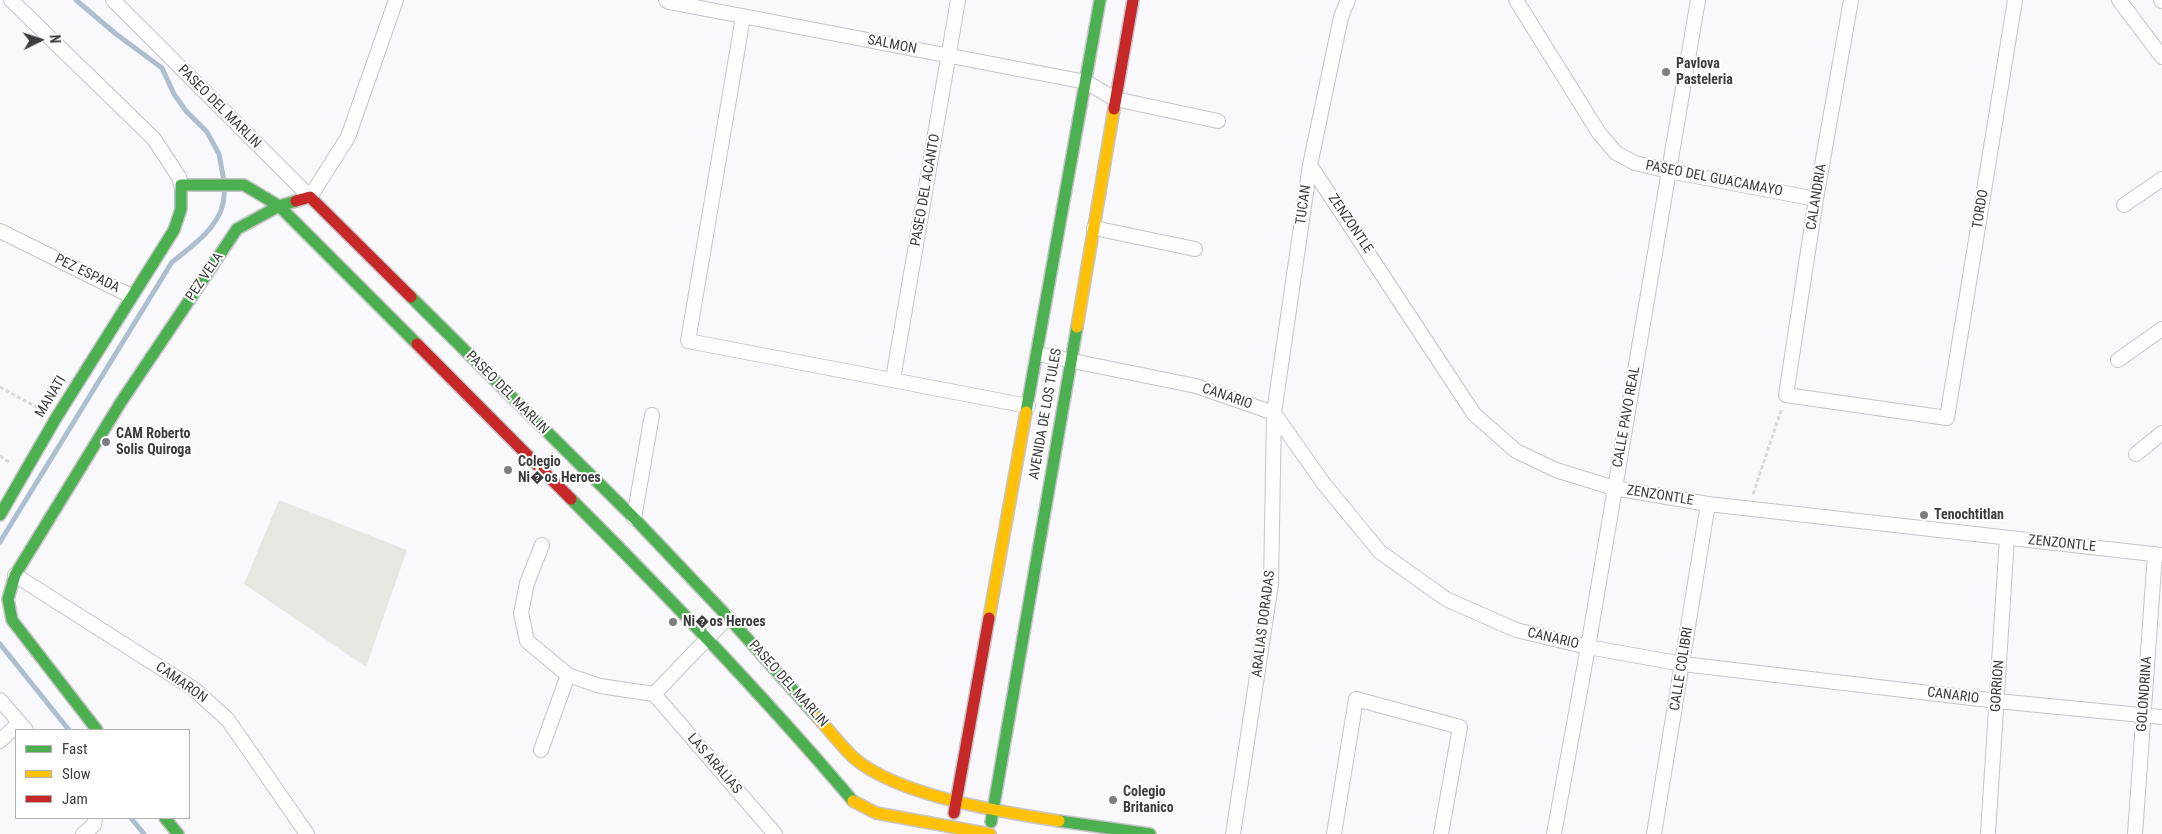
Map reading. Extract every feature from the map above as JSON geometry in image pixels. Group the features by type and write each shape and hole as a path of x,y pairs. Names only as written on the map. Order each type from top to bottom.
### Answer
{"street":[{"path":"11,0 154,139 179,177 180,185"},
{"name":"PASEO DEL MARLIN","path":"113,0 310,197 654,582 800,739 854,802 876,813 989,834"},
{"name":"SALMON","path":"666,0 743,17 1086,82 1114,99 1218,121"},
{"name":"PASEO DEL ACANTO","path":"893,379 958,0"},
{"name":"AVENIDA DE LOS TULES","path":"952,827 1100,0"},
{"name":"AVENIDA DE LOS TULES","path":"989,834 1072,361 1114,99 1132,0"},
{"name":"TUCAN","path":"1274,413 1310,165 1341,17 1348,0"},
{"name":"PASEO DEL GUACAMAYO","path":"1516,0 1599,133 1616,153 1635,163 1669,171 1816,199"},
{"name":"CALLE PAVO REAL","path":"1554,834 1588,647 1698,0"},
{"name":"CALANDRIA","path":"1786,395 1816,199 1851,0"},
{"name":"TORDO","path":"1786,395 1947,418 2015,0"},
{"path":"2119,0 2162,57"},
{"path":"310,197 348,137 394,1"},
{"path":"743,17 688,341 1028,406"},
{"name":"ZENZONTLE","path":"1310,165 1474,414 1516,452 1556,470 1614,488 1708,504 2159,554"},
{"path":"2124,205 2162,179"},
{"name":"PASEO DEL MARLIN","path":"180,185 244,185 257,191 279,206 495,402 634,518 728,617 854,758 873,772 908,787 956,801 994,809 1150,834"},
{"name":"PEZ ESPADA","path":"0,231 131,296 174,230 180,209 180,185"},
{"name":"PEZ VELA","path":"4,612 15,575 121,402 237,230 279,206 310,197"},
{"path":"1094,228 1195,249"},
{"name":"MANATI","path":"0,515 56,418 131,296"},
{"path":"2118,360 2162,329"},
{"name":"CANARIO","path":"1038,354 1196,386 1274,413 1324,484 1380,552 1446,599 1516,630 1588,647 1683,664 1997,701 2162,717"},
{"name":"ARALIAS DORADAS","path":"1233,834 1272,584 1274,413"},
{"path":"634,518 652,415"},
{"path":"2136,454 2162,433"},
{"name":"CALLE COLIBRI","path":"1654,834 1708,504"},
{"name":"GORRION","path":"1988,834 2007,538"},
{"path":"542,545 527,582 521,613 527,641 568,675 600,686 654,694 728,617"},
{"name":"GOLONDRINA","path":"2135,834 2143,716 2159,554"},
{"name":"CAMARON","path":"15,575 194,689 228,720 307,834"},
{"path":"4,612 96,729"},
{"path":"541,750 568,675"},
{"name":"LAS ARALIAS","path":"654,694 775,834"},
{"path":"1334,834 1356,699 1460,727 1441,834"},
{"path":"0,700 22,726"},
{"path":"0,741 15,731"},
{"path":"166,819 178,834"}],"path":[{"path":"0,387 56,418"},
{"path":"1748,508 1786,395"}],"shaded area":[{"path":"279,500 407,550 366,667 244,584"}],"waterway":[{"path":"76,0 116,34 162,68 174,94 186,111 207,132 219,154 224,181"},
{"path":"0,542 172,262 199,240 215,222 224,202 224,190"},
{"path":"0,644 68,729"},
{"path":"132,819 144,834"}],"traffic: fast":[{"path":"1026,412 1100,0"},
{"path":"0,515 56,418 174,230 181,209 181,185 244,185 279,206 417,344"},
{"path":"96,729 12,620 8,599 15,575 121,402 237,229 279,206 296,201"},
{"path":"411,297 634,518 728,617 818,718"},
{"path":"991,822 1077,327"},
{"path":"571,499 715,647 853,801"},
{"path":"166,819 178,834"},
{"path":"1059,821 1150,834"}],"traffic: slow":[{"path":"1077,327 1114,109"},
{"path":"989,618 1026,412"},
{"path":"818,718 854,758 873,771 897,783 923,792 981,807 1059,821"},
{"path":"853,801 876,813 990,834"}],"traffic: jam":[{"path":"1114,109 1133,0"},
{"path":"296,201 310,197 411,297"},
{"path":"417,344 571,499"},
{"path":"954,813 989,618"}],"place":[{"name":"Pavlova Pasteleria","path":"1666,72"},
{"name":"CAM Roberto Solis Quiroga","path":"106,442"},
{"name":"Colegio Ni�os Heroes","path":"508,470"},
{"name":"Tenochtitlan","path":"1924,515"},
{"name":"Ni�os Heroes","path":"673,622"},
{"name":"Colegio Britanico","path":"1113,800"}]}
